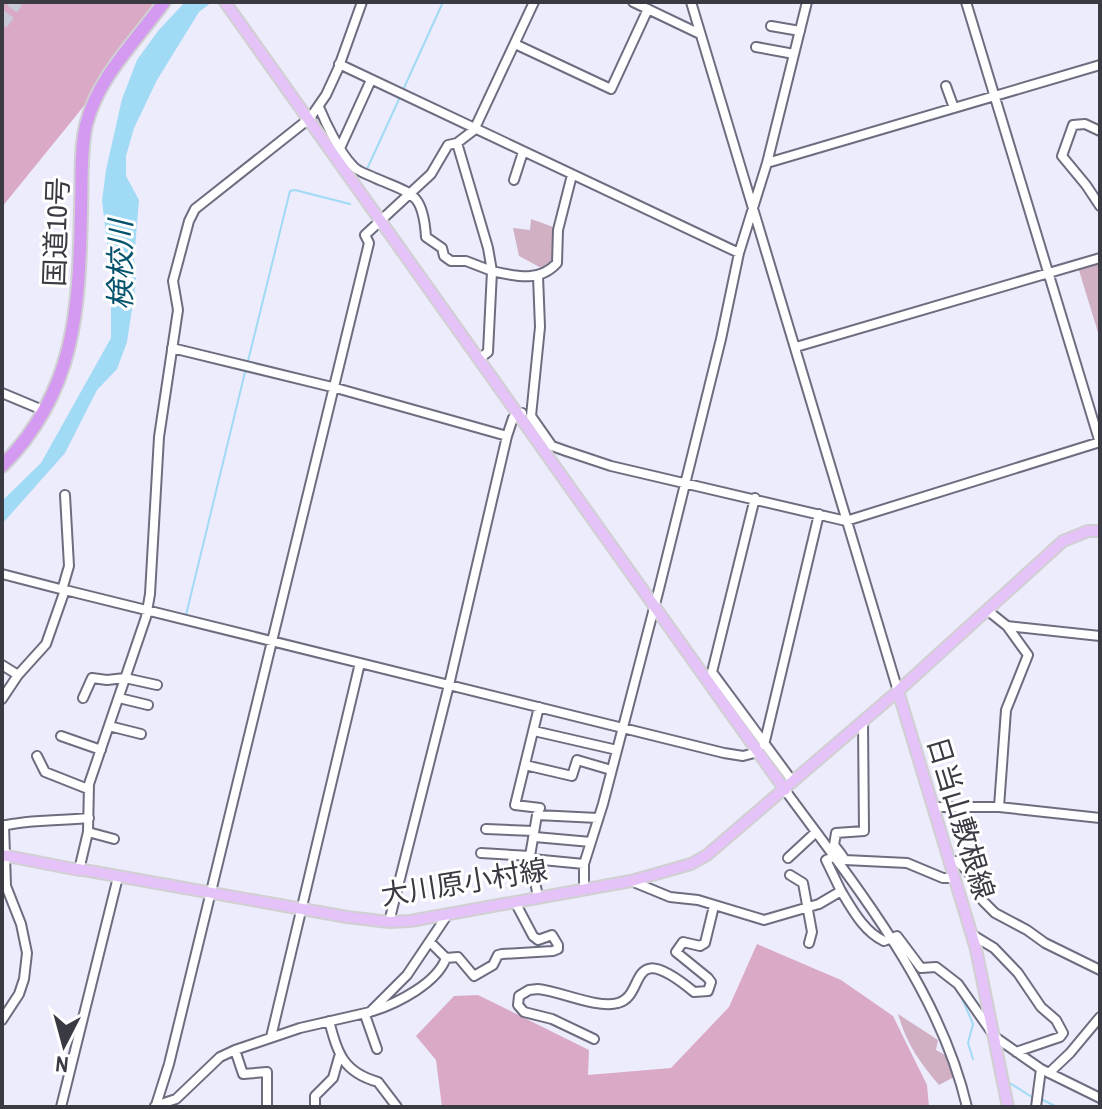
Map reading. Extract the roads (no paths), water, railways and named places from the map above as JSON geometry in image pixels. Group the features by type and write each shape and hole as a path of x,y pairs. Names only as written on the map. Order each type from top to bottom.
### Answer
{"highway":[{"name":"国道10号","path":"2,466 30,435 45,411 65,364 75,322 84,144 89,118 105,80 164,2"}],"main road":[{"path":"225,2 654,607 789,786 1063,541 1088,531 1100,531"},
{"name":"日当山敷根線","path":"898,691 971,934 1008,1107"},
{"name":"大川原小村線","path":"4,855 389,922 515,902 677,870 707,855 789,786"}],"street":[{"path":"78,870 88,832 88,789 147,611 159,437 178,310 173,281 192,213 310,118 319,107 362,2"},
{"path":"154,1106 169,1064 271,641 336,388 369,243 365,235 431,174 448,145 457,143 474,130 534,2"},
{"path":"633,2 700,34"},
{"path":"584,888 584,864 623,728 721,339 739,253 767,163 807,2"},
{"path":"538,276 540,327 531,416 552,446 611,466 846,521 1100,442 966,2"},
{"path":"693,3 898,691"},
{"path":"515,44 611,89 648,9"},
{"path":"771,26 800,31"},
{"path":"756,47 794,54"},
{"path":"339,64 739,253"},
{"path":"767,163 1100,65"},
{"path":"341,146 371,80"},
{"path":"946,86 954,108"},
{"path":"319,107 329,131 354,169 410,193 419,201 425,214 426,237 442,248 444,256 451,261 466,261 515,276 538,276 557,263 558,230 572,175"},
{"path":"1100,131 1085,124 1073,125 1062,156 1100,206"},
{"path":"457,143 492,271 488,352 479,359"},
{"path":"514,180 523,152"},
{"path":"796,347 1100,258"},
{"path":"172,348 336,388 507,436"},
{"path":"2,393 45,411"},
{"path":"389,922 507,436 513,418 530,409"},
{"path":"2,699 18,675 46,644 64,590 69,566 65,495"},
{"path":"755,498 712,672 761,749"},
{"path":"761,749 819,514"},
{"path":"2,574 737,755 761,749"},
{"path":"987,610 1007,626 1028,656 1006,710 999,807"},
{"path":"1007,626 1100,636"},
{"path":"271,1037 360,663"},
{"path":"2,665 18,675"},
{"path":"83,698 92,678 125,678 157,685"},
{"path":"119,698 148,705"},
{"path":"538,897 531,858 540,808 515,805 539,707"},
{"path":"863,722 864,831 836,833 834,845 837,855 845,860 907,863 943,878 954,878"},
{"path":"109,726 141,734"},
{"path":"534,731 617,750"},
{"path":"61,736 101,750"},
{"path":"37,756 45,772 88,789"},
{"path":"525,765 572,776 577,760 611,770"},
{"path":"789,786 816,832 837,855 890,937 942,1030 967,1107"},
{"path":"933,807 999,807 1100,818"},
{"path":"537,815 598,818"},
{"path":"2,1020 19,994 25,966 25,941 4,877 3,826 17,821 89,818"},
{"path":"486,829 591,842"},
{"path":"88,832 114,839"},
{"path":"801,863 790,856 816,832"},
{"path":"481,853 584,864"},
{"path":"837,855 826,860 841,891 856,915 878,938 884,941 897,936 921,968 936,967 958,984 995,1037 1045,1071 1100,1098"},
{"path":"949,862 957,861 970,874 983,901 995,913 1045,943 1100,970"},
{"path":"61,1107 118,877"},
{"path":"791,878 803,883 812,932 809,943"},
{"path":"631,881 670,897 698,900 764,920 807,908 841,891"},
{"path":"154,1106 176,1099 220,1057 235,1050 271,1037 368,1014 385,1007 431,979 446,958 458,957 474,976 493,965 498,955 558,949 552,935 538,940 533,936 515,902"},
{"path":"2,905 14,906"},
{"path":"594,1039 552,1019 524,1012 518,1005 519,996 538,989 617,1004 628,998 644,970 651,969 669,974 694,992 708,991 711,982 679,956 677,948 683,942 700,946 705,943 714,906"},
{"path":"368,1014 407,975 448,914"},
{"path":"971,934 994,948 1018,973 1063,1033 1060,1037 1016,1052"},
{"path":"430,942 446,958"},
{"path":"368,1014 377,1049"},
{"path":"1036,1107 1045,1071 1070,1053 1100,1017"},
{"path":"315,1107 315,1096 333,1078 339,1057 329,1021"},
{"path":"235,1050 243,1074 267,1072 267,1105"},
{"path":"339,1057 369,1081 378,1082 397,1107"}],"water":[{"name":"検校川","path":"185,2 212,2 199,12 157,80 134,128 126,156 126,176 139,200 134,260 136,282 127,342 117,369 97,390 65,453 2,524 2,501 41,463 111,338 111,274 102,201 106,170 122,99 137,60"}],"waterway":[{"path":"403,90 443,2"},
{"path":"367,169 400,97"},
{"path":"248,361 290,191 350,204"},
{"path":"186,615 246,368"},
{"path":"961,996 973,1024 968,1043 973,1059"},
{"path":"1008,1082 1032,1097"},
{"path":"1041,1099 1057,1107"}],"tunnel":[{"path":"2,24 17,2"}]}
